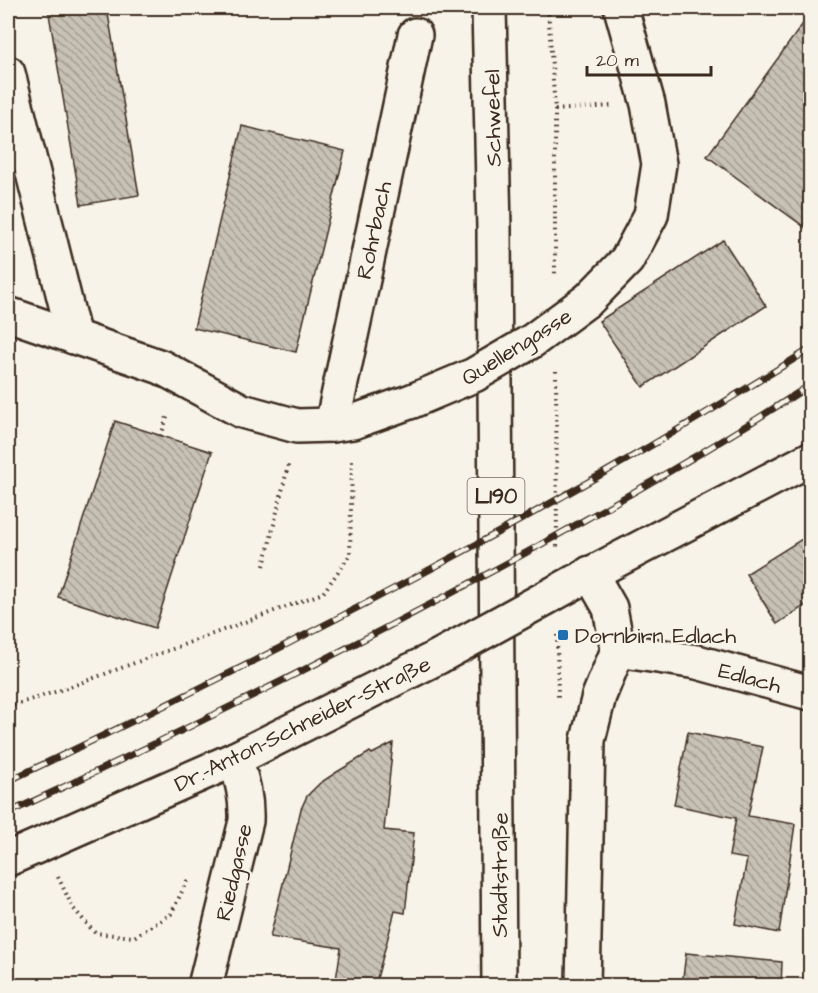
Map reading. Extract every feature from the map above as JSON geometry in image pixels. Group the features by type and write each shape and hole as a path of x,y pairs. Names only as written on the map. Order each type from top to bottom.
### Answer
{"street":[{"name":"Schwefel","path":"489,8 494,229 498,764"},
{"name":"Quellengasse","path":"74,337 161,367 242,411 297,426 343,423 412,401 474,375 532,341 589,299 627,260 651,214 659,164 648,104 621,8"},
{"name":"Rohrbach","path":"343,423 415,35"},
{"path":"8,73 74,337"},
{"path":"8,314 74,337"},
{"name":"Dr.-Anton-Schneider-Straße","path":"8,859 235,759 438,657 810,459"},
{"path":"583,578 610,608 618,650 599,696 588,740 583,986"},
{"name":"Edlach","path":"618,650 697,662 810,693"},
{"name":"Riedgasse","path":"205,986 246,821 247,804 235,759"},
{"name":"Stadtstraße","path":"498,764 499,986"}],"path":[{"path":"548,8 555,110 555,289"},
{"path":"555,110 648,104"},
{"path":"556,360 557,550"},
{"path":"8,707 67,688 323,593 350,555 343,423"},
{"path":"264,566 297,426"},
{"path":"557,634 558,705"},
{"path":"42,844 73,908 95,933 135,937 171,914 188,879"}],"building":[{"path":"48,8 107,8 139,195 81,205"},
{"path":"810,14 810,231 707,156"},
{"path":"242,126 345,151 296,352 194,328"},
{"path":"723,240 766,306 643,387 599,321"},
{"path":"115,421 212,452 155,628 58,597"},
{"path":"810,534 810,602 777,624 746,574"},
{"path":"688,732 763,747 748,816 795,824 779,933 735,924 747,859 729,856 736,818 674,805"},
{"path":"393,743 384,830 414,833 405,913 395,911 375,986 335,986 341,948 270,937 301,809 307,796 320,783 337,772 370,752 372,754"},
{"path":"686,953 782,962 781,986 682,986"}],"railway":[{"path":"8,781 111,732 416,577 615,467 810,349"},
{"path":"8,813 272,686 467,585 672,470 810,385"}],"place":[{"name":"Dornbirn Edlach","path":"563,635"}]}
